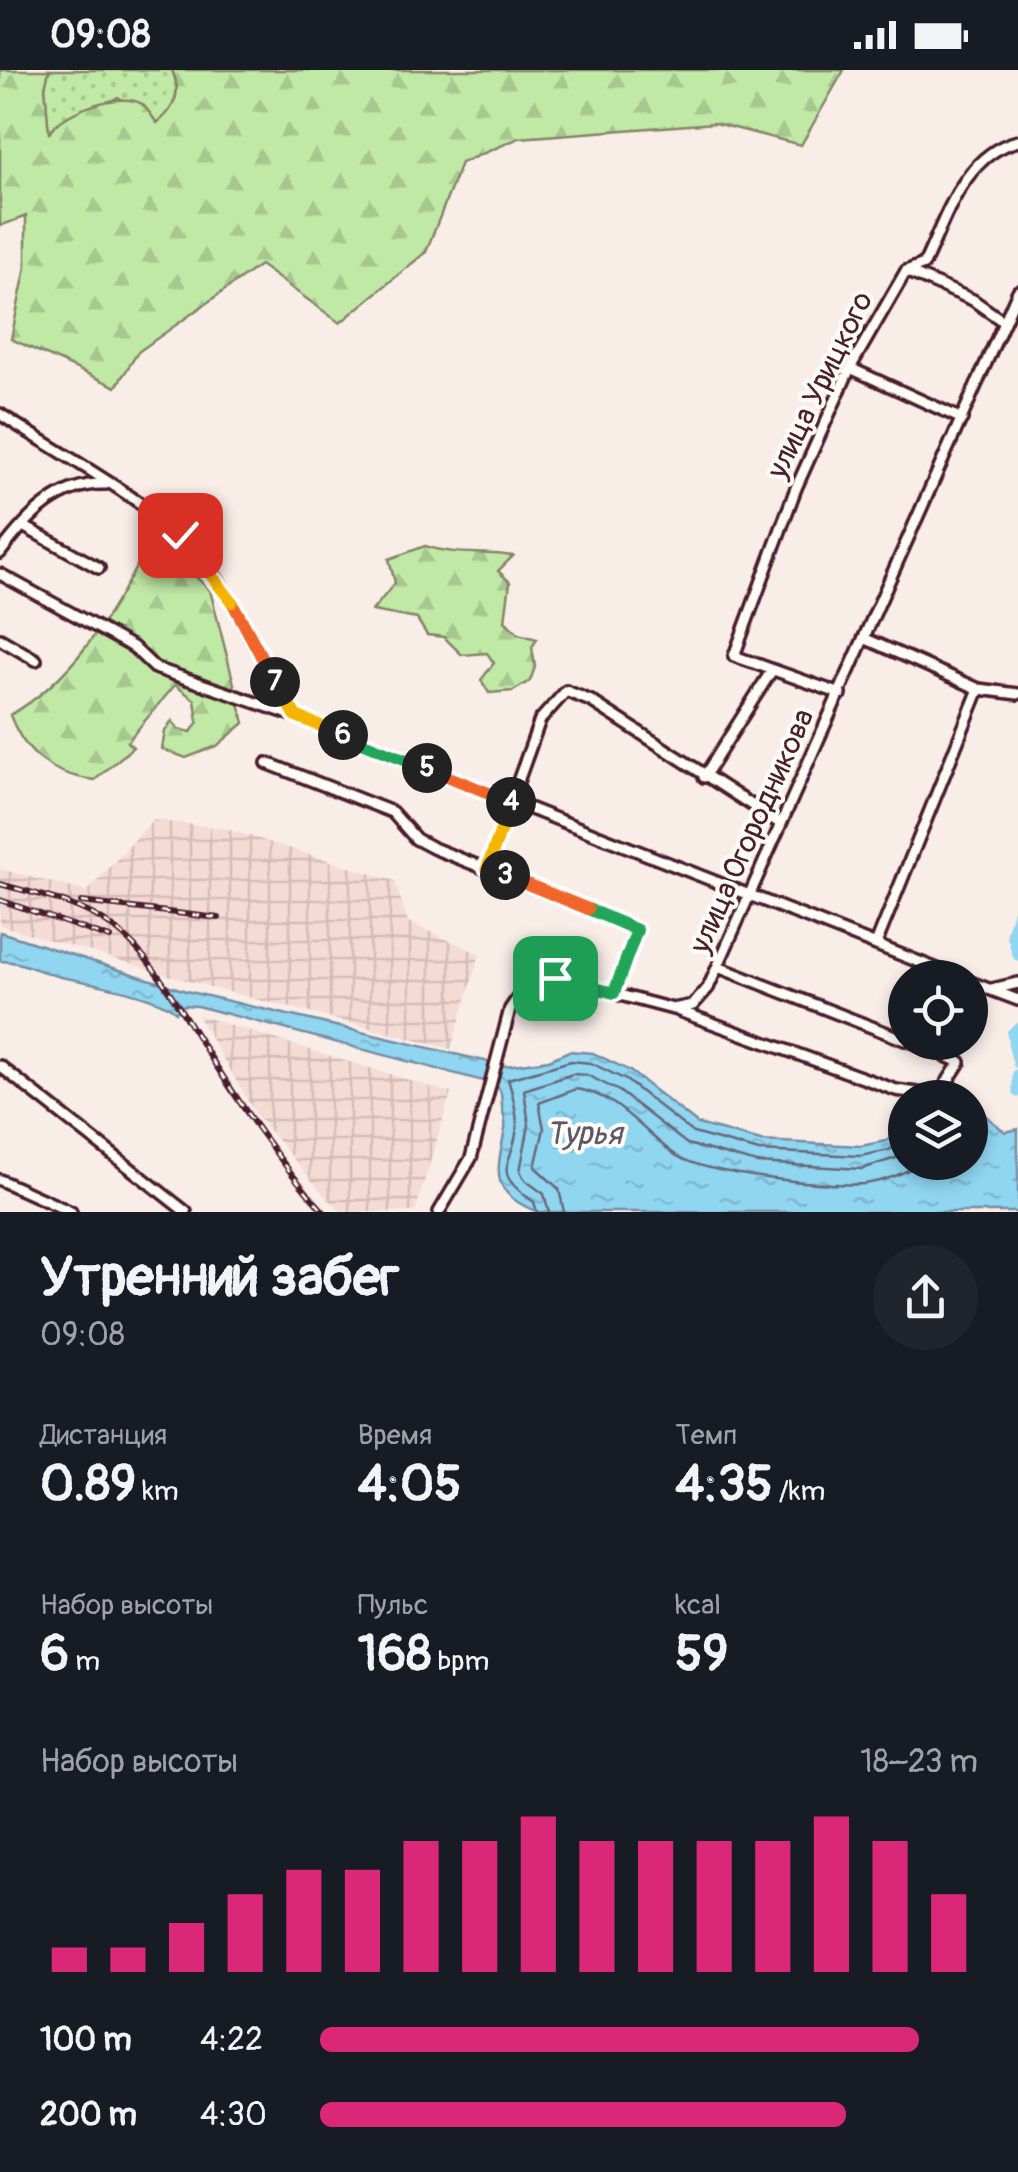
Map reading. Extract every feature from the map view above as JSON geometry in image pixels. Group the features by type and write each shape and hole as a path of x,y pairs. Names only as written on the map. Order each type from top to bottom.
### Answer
{"street":[{"name":"улица Урицкого","path":"841,694 734,656 796,488 850,368 906,271 924,264 966,178 996,146 1018,140"},
{"path":"906,271 972,300 1004,322"},
{"name":"улица Огородникова","path":"674,1008 701,998 718,967 1018,291"},
{"path":"850,368 962,419"},
{"path":"0,414 180,535 197,552 233,604 296,716"},
{"path":"0,553 22,526 67,490 107,484"},
{"path":"22,526 99,568"},
{"path":"0,574 133,647 155,668 296,716 916,960"},
{"path":"0,639 36,660"},
{"path":"866,640 979,689 1018,694"},
{"path":"704,777 772,670"},
{"path":"876,944 979,689"},
{"path":"487,868 540,720 566,690 590,700 782,824"},
{"path":"268,762 392,812 416,839 637,930 614,993"},
{"path":"718,967 888,1033"},
{"path":"439,1212 471,1158 510,1009 527,984 555,978 674,1008 924,1097 938,1096 960,1062 955,1060"},
{"path":"989,989 1018,983"},
{"path":"989,989 1018,1000"},
{"path":"0,1066 186,1212"},
{"path":"0,1180 71,1212"}],"shaded area":[{"path":"153,820 227,829 395,881 408,922 480,954 451,1049 209,987 0,925 0,869 87,892"},
{"path":"197,1015 451,1093 415,1212 342,1212 257,1116"}],"green space":[{"path":"0,70 49,70 45,87 49,134 64,118 91,106 120,100 142,104 157,123 175,99 172,70 844,70 801,145 715,123 519,138 461,163 426,252 340,323 260,265 138,352 116,387 11,339 26,267 26,216 0,226"},
{"path":"49,70 172,70 176,93 172,106 157,123 118,97 49,137 45,87"},
{"path":"425,546 513,556 498,571 510,582 505,621 518,634 537,639 532,647 535,667 530,681 513,691 489,693 481,680 494,663 487,653 462,655 444,637 427,635 417,619 372,611 395,583 389,559"},
{"path":"166,549 210,590 244,723 217,746 186,758 162,749 165,731 172,721 178,729 191,732 198,722 195,700 175,685 127,742 133,747 95,780 53,768 32,752 10,715 52,684 87,646 142,556"}],"water":[{"name":"Турья","path":"0,932 186,991 506,1066 549,1060 569,1051 593,1053 630,1071 698,1124 761,1141 861,1146 888,1140 888,1180 988,1180 988,1118 1005,1132 1018,1129 1018,1212 538,1212 503,1189 499,1169 505,1123 501,1094 495,1084 197,1006 184,1005 176,1012 138,995 0,961"}],"waterway":[{"path":"1018,912 1012,935 1018,955"},
{"path":"1018,1028 1012,1034 1017,1035 1013,1043 1018,1063"},
{"path":"1018,1074 1018,1092"}],"railway":[{"path":"0,884 88,912 128,940 165,985 262,1134 324,1212"},
{"path":"0,900 110,938"},
{"path":"81,902 219,918"}],"route":[{"path":"180,535 210,568 296,716 513,802 487,868 637,930 614,993 555,978"}]}
